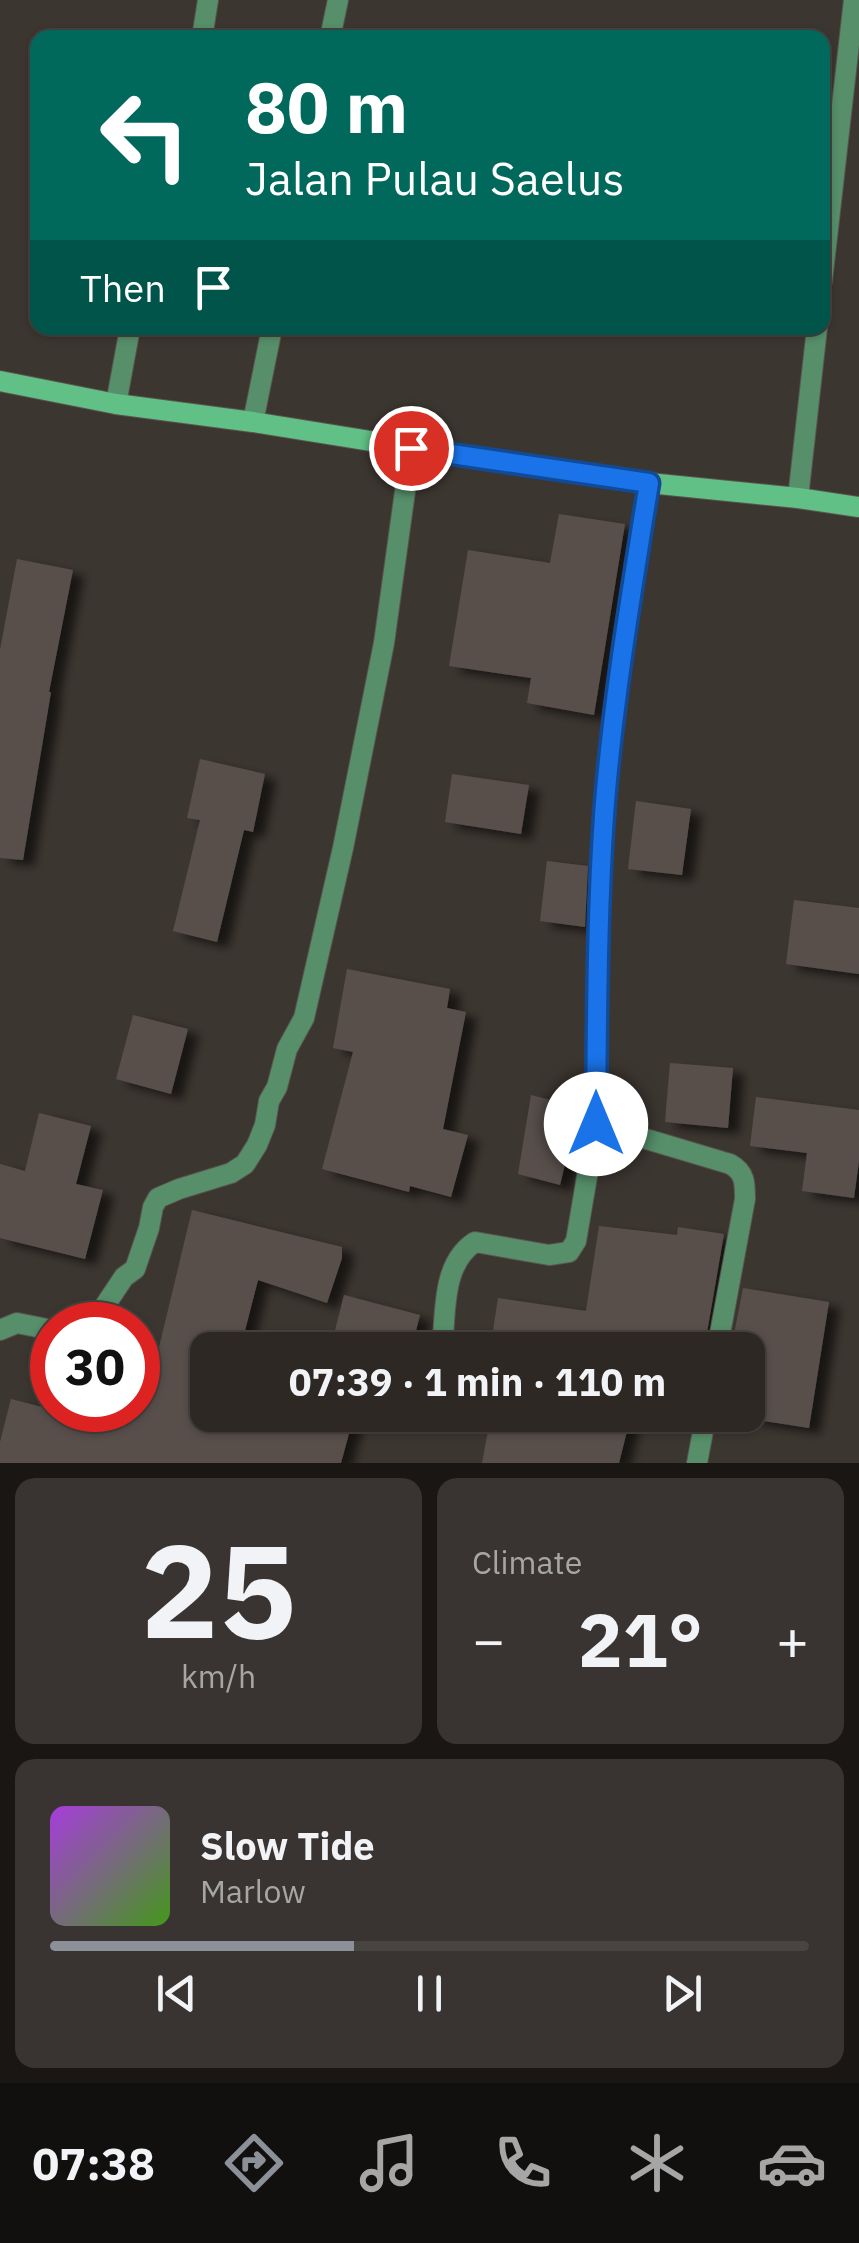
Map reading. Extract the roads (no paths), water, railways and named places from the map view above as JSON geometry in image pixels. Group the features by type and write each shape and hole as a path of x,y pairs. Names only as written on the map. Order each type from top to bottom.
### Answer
{"street":[{"path":"203,30 208,0"},
{"path":"332,30 338,0"},
{"path":"830,211 854,0"},
{"path":"116,404 129,335"},
{"path":"252,422 271,335"},
{"path":"798,498 816,335"},
{"path":"0,381 116,404 411,448 649,483 859,508"},
{"path":"107,1302 124,1276 138,1264 158,1198 231,1173 245,1164 266,1125 268,1101 277,1087 287,1049 304,1018 344,848 384,643 411,448"},
{"path":"444,1332 453,1264 475,1242 549,1255 569,1252 576,1241 596,1124 599,900 606,789 649,483"},
{"path":"596,1124 739,1168 745,1180 745,1199 721,1332"},
{"path":"0,1330 17,1323 30,1326"},
{"path":"697,1463 703,1432"}]}
